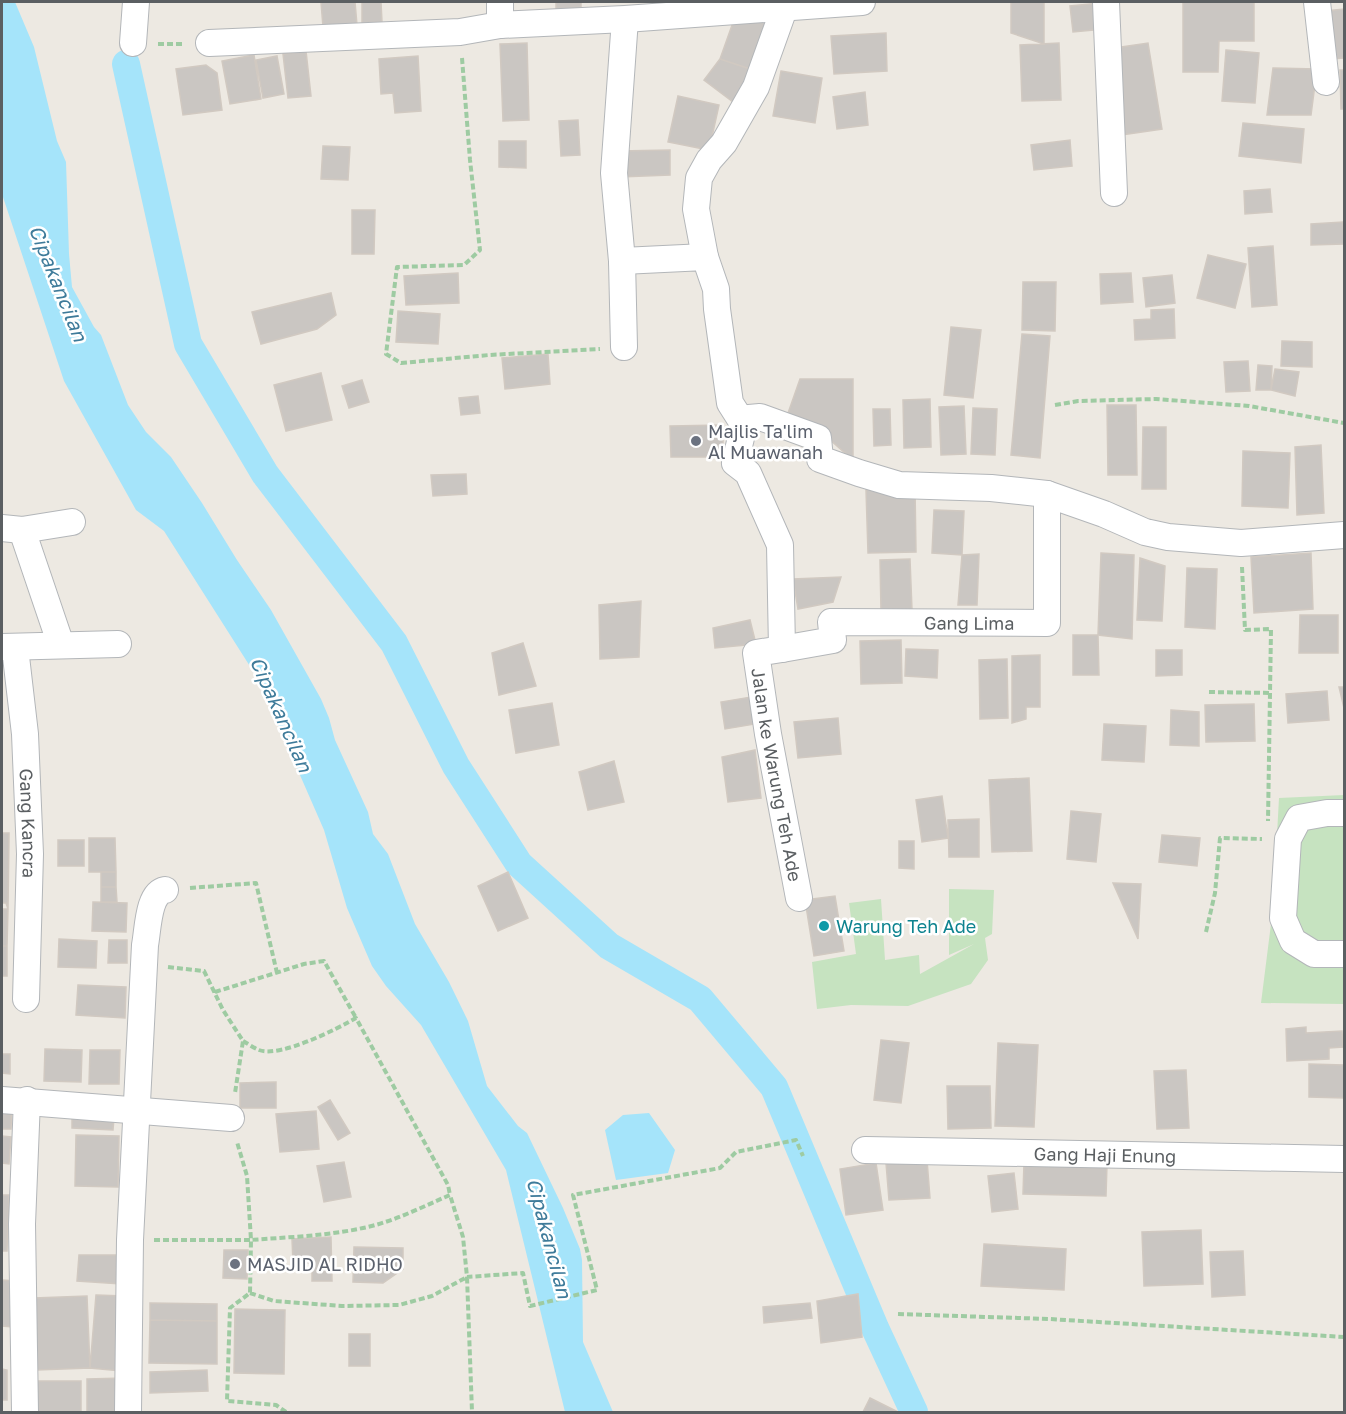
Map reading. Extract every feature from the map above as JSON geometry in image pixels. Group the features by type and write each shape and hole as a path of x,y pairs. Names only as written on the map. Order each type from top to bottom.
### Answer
{"street":[{"path":"133,43 136,2"},
{"path":"209,43 460,32 500,13 625,19 665,9 862,2"},
{"path":"1106,2 1114,194"},
{"path":"1317,2 1326,82"},
{"path":"744,424 730,404 716,289 705,257 696,209 699,178 709,160 724,143 756,87 785,6"},
{"path":"624,347 622,261 614,173 625,19"},
{"path":"622,261 705,257"},
{"path":"782,649 780,544 748,473 735,463 744,424 749,418 760,417 818,438 820,459 859,474 899,485 991,488 1047,494 1104,514 1145,532 1168,537 1241,543 1344,535"},
{"name":"Gang Lima","path":"782,649 833,640 831,622 1047,623 1047,494"},
{"path":"61,645 12,529 72,522"},
{"name":"Gang Kancra","path":"26,999 30,854 25,734 8,648 118,644"},
{"name":"Jalan ke Warung Teh Ade","path":"782,649 756,652 768,734 799,898"},
{"path":"1344,813 1327,813 1299,818 1287,839 1283,918 1293,941 1314,954 1344,954"},
{"path":"128,1413 130,1240 145,945 153,899 160,891 165,890"},
{"path":"2,1100 27,1100 231,1118"},
{"path":"25,1413 22,1224 27,1100"},
{"name":"Gang Haji Enung","path":"865,1150 1344,1159"}],"path":[{"path":"460,32 480,250 464,265 397,267 386,354 402,363 624,347"},
{"path":"133,43 209,43"},
{"path":"1055,405 1078,401 1156,399 1249,406 1344,423"},
{"path":"1241,543 1245,630 1271,629 1268,829"},
{"path":"1209,692 1270,693"},
{"path":"1206,932 1215,893 1220,838 1269,840"},
{"path":"165,890 256,883 277,973"},
{"path":"215,992 304,964 324,961 448,1185 463,1237 467,1277 472,1413"},
{"path":"243,1041 261,1051 281,1049 317,1039 356,1018"},
{"path":"250,1293 274,1301 342,1306 399,1305 432,1296 467,1277 523,1274 530,1306 597,1290 573,1196 720,1168 736,1152 796,1140 803,1156"},
{"path":"250,1293 251,1240 326,1234 364,1228 397,1218 450,1195"},
{"path":"250,1293 230,1308 226,1401 276,1405 286,1413"},
{"path":"898,1314 1049,1319 1344,1337"}],"green space":[{"path":"1344,795 1344,1004 1261,1003 1273,908 1279,798"},
{"path":"949,889 994,890 992,934 985,938 988,960 971,984 908,1006 851,1005 817,1009 812,962 856,954 849,903 881,899 885,960 919,955 920,974 974,944 949,955"}],"water":[{"name":"Cipakancilan","path":"2,2 15,2 34,47 57,141 66,162 72,287 94,327 101,335 128,405 146,432 171,457 202,503 271,610 321,699 335,740 368,812 373,834 388,854 415,924 449,982 468,1021 487,1086 518,1126 527,1133 580,1249 583,1342 613,1412 565,1412 506,1170 421,1025 386,986 372,966 347,908 324,830 258,679 164,531 136,510 64,381 2,194"},
{"path":"649,1113 675,1150 668,1173 616,1180 605,1130 623,1115"}],"building":[{"path":"321,2 355,2 357,25 323,27"},
{"path":"362,2 381,2 382,22 362,23"},
{"path":"556,2 581,2 581,9 556,10"},
{"path":"1011,2 1044,2 1044,44 1011,33"},
{"path":"1183,2 1254,2 1254,41 1219,41 1218,72 1183,72"},
{"path":"1100,3 1104,29 1073,32 1070,6"},
{"path":"1344,9 1344,58 1330,59 1325,11"},
{"path":"777,13 756,71 720,59 736,14"},
{"path":"886,33 887,71 834,74 831,36"},
{"path":"527,43 529,120 503,121 500,44"},
{"path":"1059,43 1061,100 1022,101 1020,45"},
{"path":"1148,43 1162,129 1122,135 1108,49"},
{"path":"1226,50 1259,53 1255,103 1222,101"},
{"path":"306,51 311,96 288,98 283,54"},
{"path":"254,55 261,99 230,104 222,61"},
{"path":"277,56 284,94 263,98 256,60"},
{"path":"418,56 421,111 395,113 393,93 381,94 379,59"},
{"path":"720,59 756,71 733,102 704,80"},
{"path":"206,65 217,73 222,110 183,115 176,69"},
{"path":"1273,68 1317,69 1311,115 1267,115"},
{"path":"1340,70 1344,70 1344,109 1341,109"},
{"path":"781,71 822,78 815,123 773,116"},
{"path":"865,92 868,125 837,129 833,97"},
{"path":"678,96 719,105 709,150 668,142"},
{"path":"578,120 580,155 561,156 559,121"},
{"path":"1243,123 1304,129 1301,163 1239,156"},
{"path":"1070,140 1072,166 1034,170 1031,145"},
{"path":"499,141 526,141 526,168 499,167"},
{"path":"323,146 350,147 348,180 321,179"},
{"path":"670,150 670,175 620,177 619,151"},
{"path":"1270,189 1272,212 1245,214 1244,191"},
{"path":"352,210 375,210 374,254 352,254"},
{"path":"1343,222 1344,244 1311,245 1311,224"},
{"path":"1273,246 1277,305 1252,307 1248,248"},
{"path":"1208,255 1246,264 1235,308 1197,298"},
{"path":"458,273 459,303 406,305 404,276"},
{"path":"1131,273 1133,302 1101,304 1100,274"},
{"path":"1172,275 1175,303 1146,307 1143,278"},
{"path":"1023,282 1056,282 1055,331 1022,330"},
{"path":"331,293 336,315 317,329 261,344 252,312"},
{"path":"1174,309 1175,338 1135,340 1134,320 1151,319 1151,310"},
{"path":"398,311 440,314 438,344 396,342"},
{"path":"951,327 981,330 973,398 944,395"},
{"path":"1022,334 1050,336 1040,458 1011,455"},
{"path":"1282,341 1312,342 1312,367 1281,366"},
{"path":"548,354 550,384 505,389 502,358"},
{"path":"1248,361 1250,391 1226,392 1224,362"},
{"path":"1258,365 1272,366 1271,390 1256,390"},
{"path":"1275,369 1299,372 1295,396 1271,390"},
{"path":"321,373 332,420 286,431 274,385"},
{"path":"800,379 853,379 853,460 812,424 787,416"},
{"path":"362,380 369,402 349,408 342,386"},
{"path":"478,396 480,413 461,415 459,398"},
{"path":"930,399 931,447 904,448 903,400"},
{"path":"1107,405 1136,405 1137,475 1108,475"},
{"path":"964,406 966,454 941,455 939,407"},
{"path":"973,408 997,409 995,455 971,454"},
{"path":"873,409 890,409 891,445 874,446"},
{"name":"Majlis Ta'lim Al Muawanah","path":"723,425 723,457 671,457 670,426"},
{"path":"1143,427 1166,427 1166,489 1142,489"},
{"path":"1321,445 1324,513 1297,515 1295,447"},
{"path":"1243,451 1290,453 1288,508 1242,506"},
{"path":"466,474 467,494 433,496 431,475"},
{"path":"915,488 916,552 868,553 866,490"},
{"path":"934,510 964,511 962,555 932,553"},
{"path":"1101,553 1134,555 1132,639 1098,635"},
{"path":"1311,553 1313,609 1254,613 1251,557"},
{"path":"979,554 977,605 958,605 962,555"},
{"path":"1140,558 1165,566 1162,621 1137,620"},
{"path":"910,559 912,610 881,611 880,560"},
{"path":"1187,568 1217,569 1215,629 1185,627"},
{"path":"841,577 833,602 798,609 793,579"},
{"path":"641,601 639,657 600,659 599,605"},
{"path":"1300,615 1338,615 1338,653 1299,653"},
{"path":"750,620 756,644 715,648 713,628"},
{"path":"1073,635 1098,635 1099,675 1073,675"},
{"path":"901,640 902,683 861,684 860,641"},
{"path":"523,643 536,686 499,695 492,653"},
{"path":"906,649 938,650 937,678 905,676"},
{"path":"1156,650 1182,650 1182,675 1156,676"},
{"path":"1040,655 1040,707 1026,707 1026,719 1012,723 1012,656"},
{"path":"1007,659 1008,718 980,719 979,660"},
{"path":"1339,687 1344,687 1344,708"},
{"path":"1327,691 1329,720 1288,723 1286,694"},
{"path":"757,696 761,723 725,729 721,702"},
{"path":"552,703 559,745 516,753 509,710"},
{"path":"1254,704 1255,741 1206,742 1205,705"},
{"path":"1171,710 1199,712 1199,746 1170,745"},
{"path":"838,718 841,754 798,758 794,722"},
{"path":"1104,724 1146,726 1144,762 1102,760"},
{"path":"755,750 761,798 728,802 722,757"},
{"path":"614,761 624,802 588,810 579,772"},
{"path":"1029,778 1032,851 992,852 989,780"},
{"path":"942,796 948,838 922,842 916,800"},
{"path":"1071,811 1101,814 1096,862 1067,859"},
{"path":"979,819 979,857 949,857 948,820"},
{"path":"2,833 9,833 8,909 6,903 2,903"},
{"path":"1162,835 1200,838 1197,866 1159,862"},
{"path":"89,838 115,838 116,872 89,872"},
{"path":"58,840 84,840 84,866 58,866"},
{"path":"899,841 914,841 914,869 899,868"},
{"path":"101,872 116,872 116,887 101,887"},
{"path":"508,872 528,918 498,931 478,886"},
{"path":"1113,883 1141,884 1138,939"},
{"path":"101,887 116,887 117,902 101,902"},
{"name":"Warung Teh Ade","path":"835,896 844,951 814,956 805,900"},
{"path":"93,902 127,903 126,932 92,931"},
{"path":"2,909 8,909 7,946 2,946"},
{"path":"59,939 97,941 96,968 58,967"},
{"path":"109,940 127,940 127,963 108,963"},
{"path":"2,946 7,946 7,976 2,976"},
{"path":"78,985 126,987 125,1018 76,1015"},
{"path":"1306,1027 1306,1033 1342,1031 1343,1047 1329,1048 1329,1059 1287,1061 1286,1029"},
{"path":"881,1040 909,1043 901,1103 874,1100"},
{"path":"998,1043 1038,1045 1034,1127 995,1126"},
{"path":"45,1049 82,1050 81,1082 44,1081"},
{"path":"90,1050 120,1050 119,1084 89,1084"},
{"path":"2,1054 10,1054 10,1074 2,1073"},
{"path":"1309,1064 1344,1065 1344,1098 1309,1097"},
{"path":"1186,1070 1189,1128 1157,1129 1154,1071"},
{"path":"276,1082 276,1108 240,1108 240,1083"},
{"path":"947,1086 990,1086 991,1128 948,1129"},
{"path":"330,1100 350,1133 338,1140 318,1107"},
{"path":"2,1104 12,1104 11,1129 2,1129"},
{"path":"316,1111 319,1149 280,1152 276,1114"},
{"path":"72,1117 114,1118 113,1130 72,1128"},
{"path":"76,1135 119,1136 118,1187 75,1186"},
{"path":"2,1136 11,1137 9,1164 2,1163"},
{"path":"927,1160 930,1198 889,1200 886,1163"},
{"path":"344,1162 351,1197 324,1202 317,1166"},
{"path":"876,1163 883,1210 846,1215 840,1169"},
{"path":"1024,1163 1107,1165 1106,1196 1023,1194"},
{"path":"1014,1173 1018,1209 992,1212 988,1176"},
{"path":"2,1195 9,1195 7,1251 2,1251"},
{"path":"1201,1230 1203,1284 1144,1286 1142,1232"},
{"path":"331,1237 332,1281 312,1281 312,1263 293,1263 292,1239"},
{"path":"984,1244 1066,1249 1064,1290 981,1286"},
{"path":"354,1247 403,1248 403,1269 383,1283 353,1282"},
{"name":"MASJID AL RIDHO","path":"224,1250 248,1250 247,1279 223,1278"},
{"path":"1243,1251 1245,1295 1212,1297 1210,1252"},
{"path":"79,1255 119,1255 121,1284 77,1281"},
{"path":"2,1280 16,1281 13,1327 2,1326"},
{"path":"858,1294 862,1337 821,1343 817,1301"},
{"path":"96,1295 124,1296 121,1371 90,1368"},
{"path":"87,1296 90,1368 37,1370 34,1298"},
{"path":"150,1303 217,1304 217,1321 150,1320"},
{"path":"810,1303 812,1318 764,1323 763,1307"},
{"path":"235,1309 285,1310 284,1374 234,1373"},
{"path":"150,1320 217,1321 217,1364 149,1363"},
{"path":"349,1334 370,1334 370,1366 349,1366"},
{"path":"2,1369 7,1370 7,1400 2,1400"},
{"path":"207,1370 208,1391 150,1393 150,1372"},
{"path":"124,1378 125,1412 87,1412 87,1379"},
{"path":"34,1381 81,1381 81,1412 34,1412"},
{"path":"870,1398 898,1412 863,1412"}],"waterway":[{"path":"126,64 188,344 265,474 394,643 456,766 519,864 609,946 700,999 774,1087 875,1328 914,1412"}],"place":[{"name":"Majlis Ta'lim Al Muawanah","path":"696,441"},
{"name":"Warung Teh Ade","path":"824,926"},
{"name":"MASJID AL RIDHO","path":"235,1264"}]}
